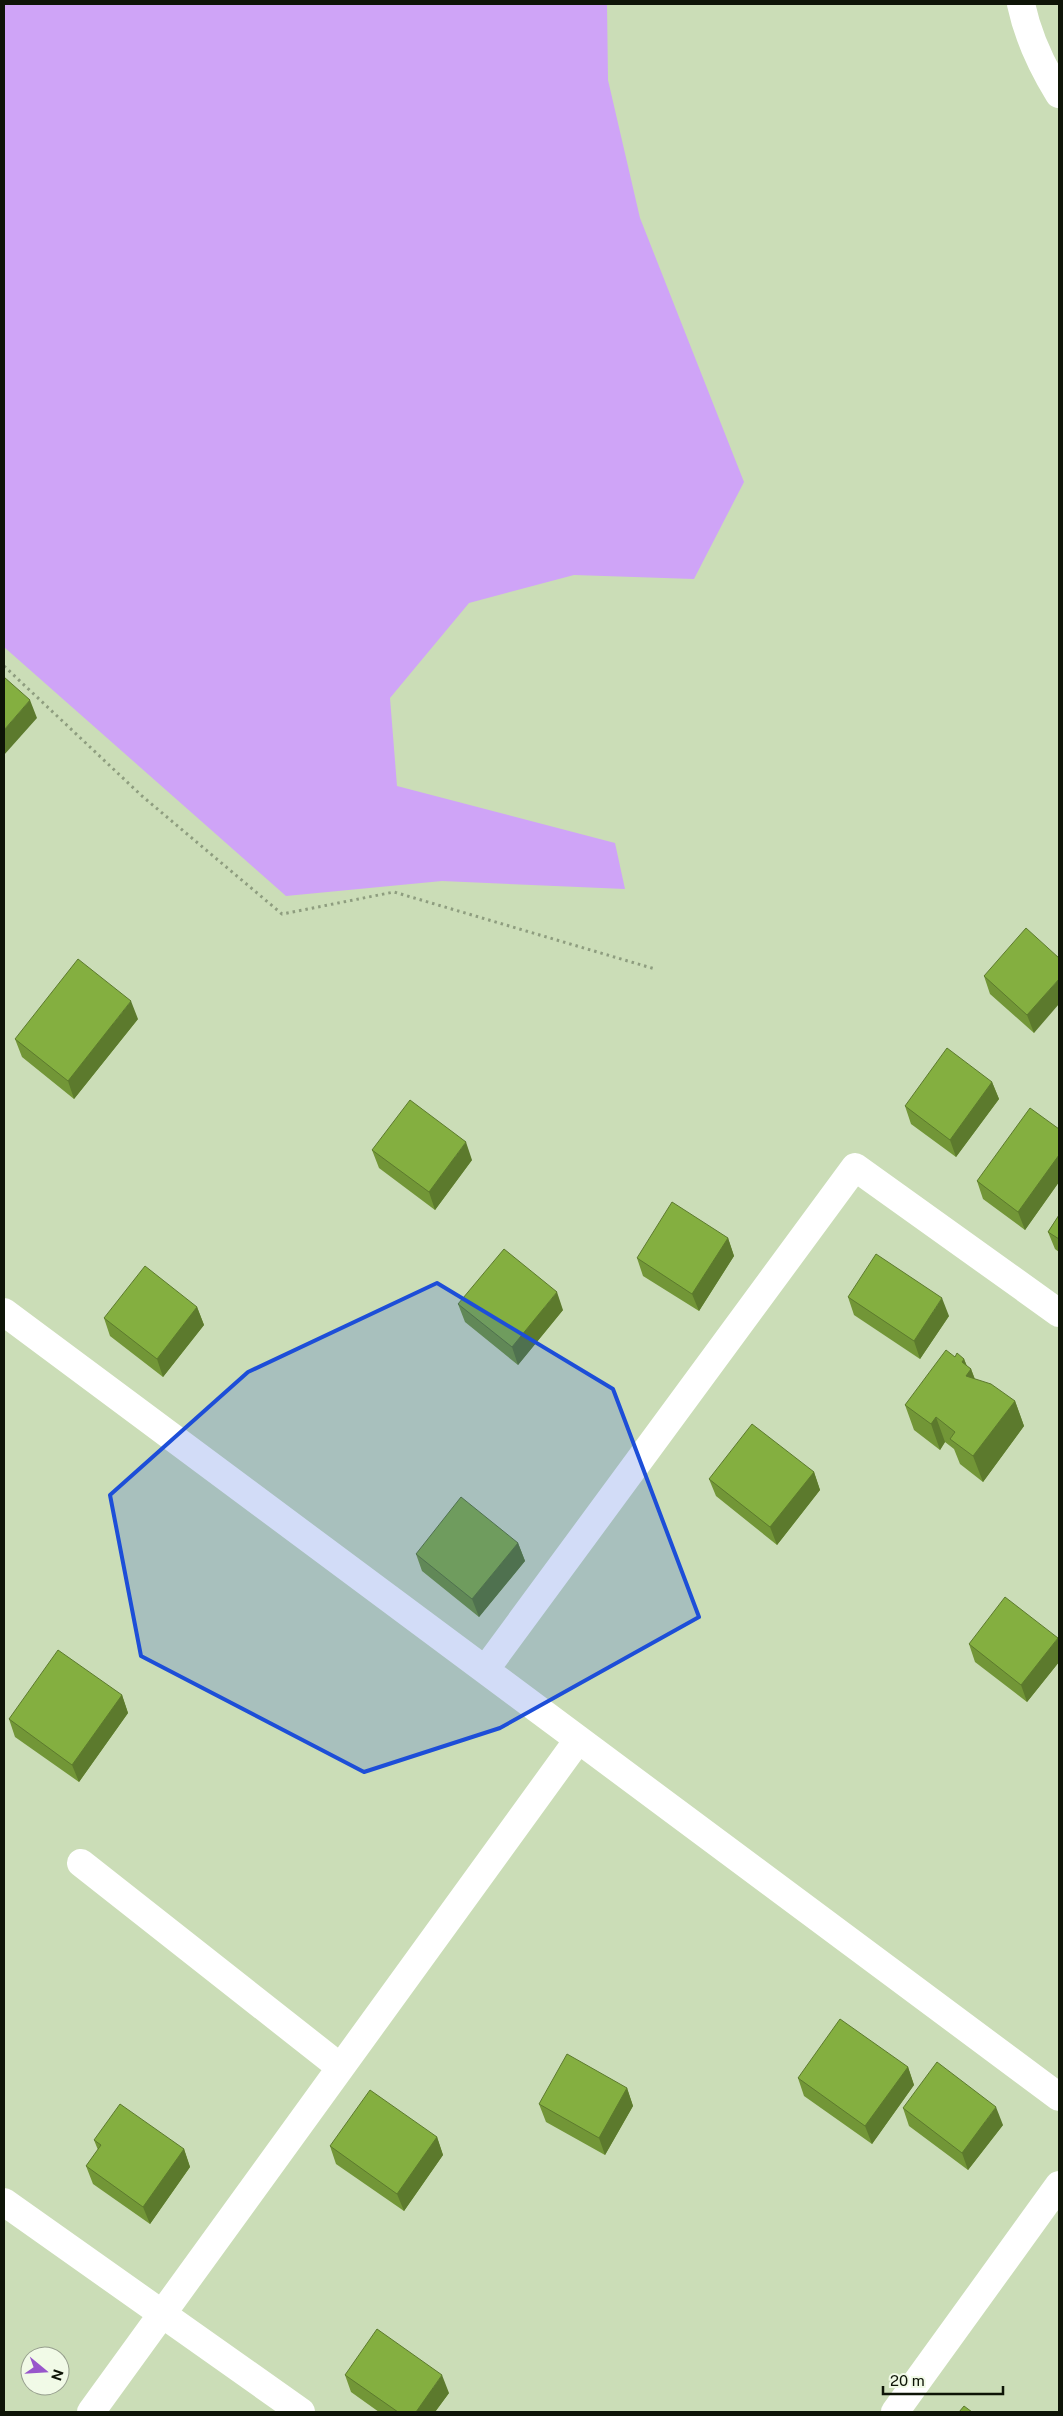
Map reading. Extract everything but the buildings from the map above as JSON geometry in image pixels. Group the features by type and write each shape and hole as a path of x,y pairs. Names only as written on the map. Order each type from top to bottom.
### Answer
{"street":[{"path":"1021,4 1030,38 1043,70 1059,94"},
{"path":"485,1670 855,1166 1059,1313"},
{"path":"4,1312 1059,2097"},
{"path":"91,2412 578,1740"},
{"path":"82,1863 340,2067"},
{"path":"894,2412 1059,2185"},
{"path":"4,2202 301,2412"}],"path":[{"path":"4,666 142,796 282,914 394,892 655,969"}],"highlighted area":[{"path":"437,1283 613,1389 699,1617 500,1728 364,1772 141,1656 110,1495 248,1372"}],"shaded area":[{"path":"4,4 607,4 608,80 640,218 744,482 694,579 574,575 469,603 390,698 397,786 615,843 625,889 442,881 286,896 4,647"}]}
